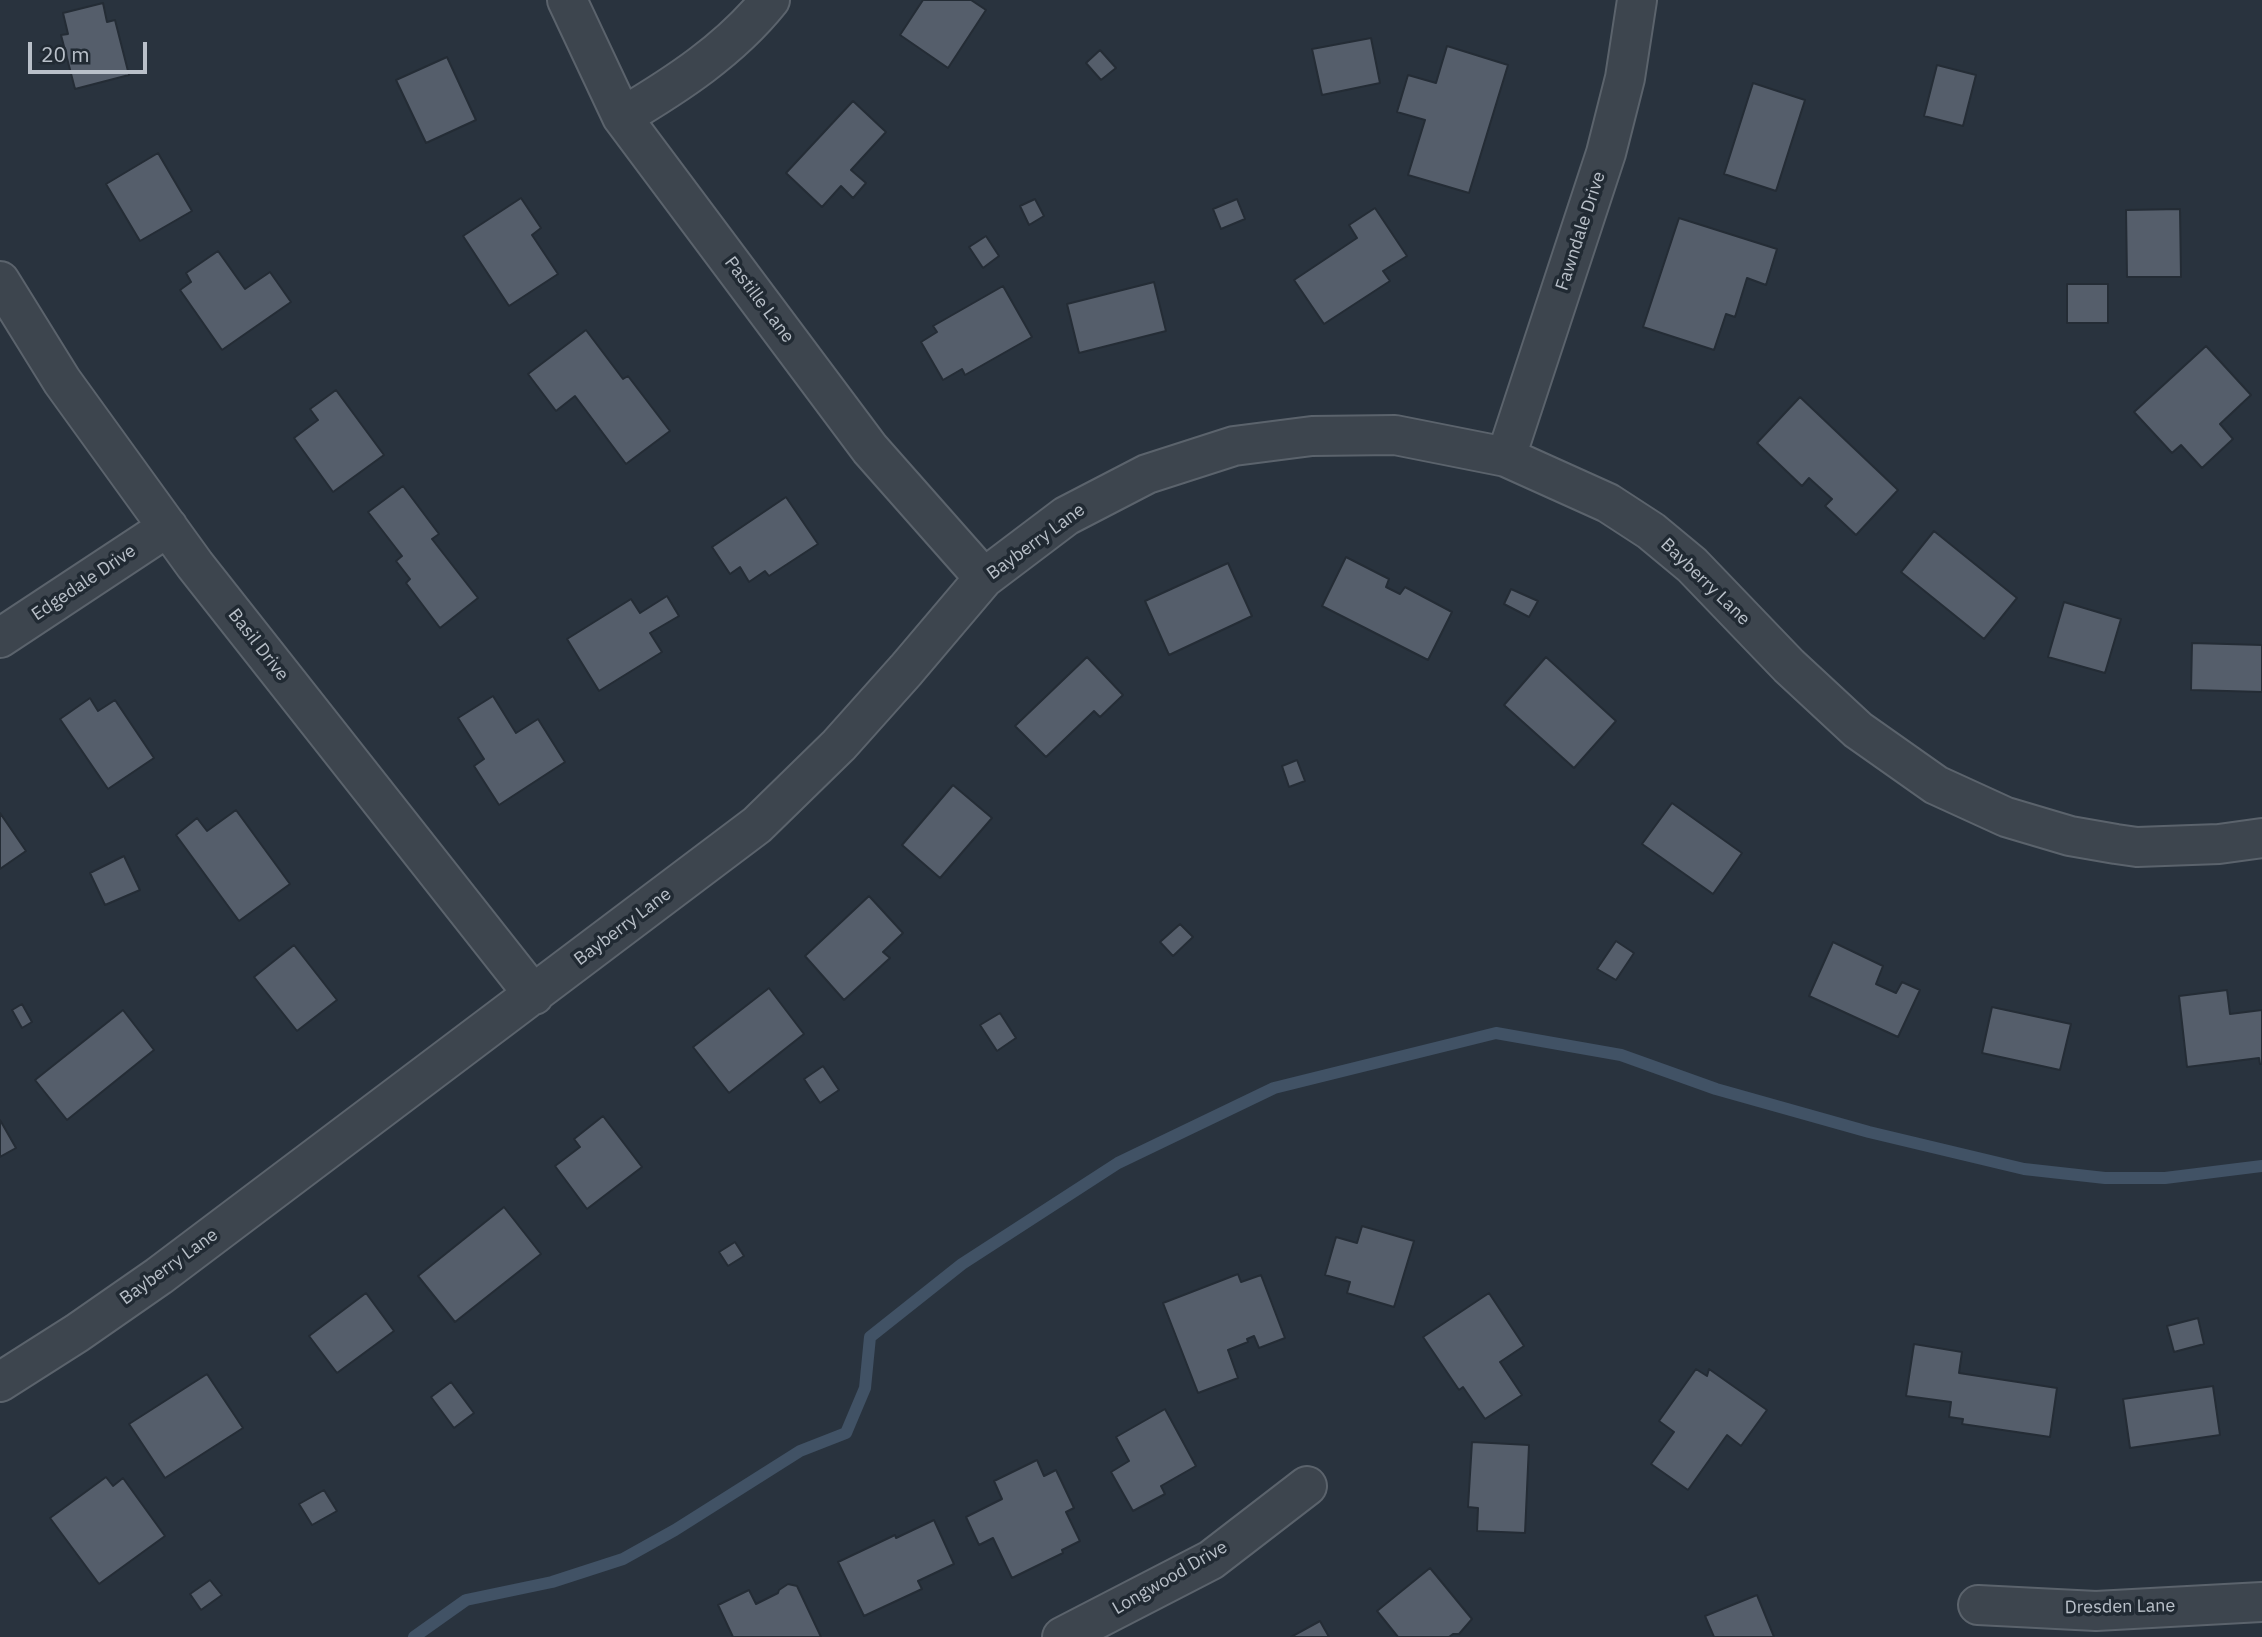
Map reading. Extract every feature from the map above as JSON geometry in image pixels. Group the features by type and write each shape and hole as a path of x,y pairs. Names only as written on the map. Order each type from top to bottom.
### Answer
{"street":[{"name":"Pastille Lane","path":"567,0 622,117 870,449 984,578"},
{"path":"622,117 679,83 722,48 757,16 770,0"},
{"name":"Fawndale Drive","path":"1506,457 1606,153 1625,78 1637,0"},
{"name":"Basil Drive","path":"0,281 62,381 195,565 534,995"},
{"name":"Bayberry Lane","path":"0,1382 159,1276 757,825 839,745 984,578 1066,516 1147,474 1234,446 1312,436 1395,435 1506,457 1608,503 1651,531 1692,565 1789,666 1858,730 1936,785 2006,817 2070,836 2116,844 2137,847 2219,844 2262,838"},
{"name":"Edgedale Drive","path":"0,638 168,527"},
{"name":"Longwood Drive","path":"1062,1637 1211,1559 1307,1486"},
{"name":"Dresden Lane","path":"1978,1605 2096,1611 2262,1602"}],"building":[{"path":"923,0 971,0 986,10 948,68 900,35"},
{"path":"103,3 107,22 115,20 129,75 75,89 61,35 68,34 63,13"},
{"path":"1371,38 1380,83 1322,95 1312,49"},
{"path":"1447,46 1508,65 1469,193 1408,175 1425,120 1397,112 1408,75 1436,83"},
{"path":"1100,50 1116,68 1101,80 1086,63"},
{"path":"447,57 476,120 426,143 396,80"},
{"path":"1937,65 1976,75 1963,126 1924,116"},
{"path":"1753,83 1805,100 1776,191 1724,174"},
{"path":"853,101 886,132 851,170 866,183 853,198 841,186 822,207 786,173"},
{"path":"158,153 192,211 140,241 106,184"},
{"path":"521,198 541,228 532,235 558,274 509,306 463,236"},
{"path":"1035,199 1044,216 1029,225 1020,206"},
{"path":"1237,199 1245,219 1221,229 1213,209"},
{"path":"1375,208 1407,256 1383,271 1390,281 1324,324 1294,280 1357,238 1349,225"},
{"path":"2180,209 2181,277 2127,277 2126,210"},
{"path":"1679,218 1777,249 1766,285 1747,278 1735,317 1726,314 1714,350 1643,327"},
{"path":"986,236 999,256 983,268 969,247"},
{"path":"218,251 245,289 270,272 291,302 222,350 180,290 191,282 186,273"},
{"path":"1154,282 1166,331 1079,353 1067,304"},
{"path":"2067,284 2108,284 2108,323 2067,323"},
{"path":"1003,286 1032,337 965,375 962,369 943,380 921,342 937,332 933,326"},
{"path":"586,330 623,379 628,376 670,431 626,464 575,396 556,411 528,374"},
{"path":"2206,346 2251,395 2220,424 2233,439 2202,468 2181,445 2172,453 2134,412"},
{"path":"336,390 384,455 333,492 294,438 318,420 310,409"},
{"path":"1800,397 1898,490 1856,535 1825,506 1832,499 1809,478 1802,486 1757,443"},
{"path":"403,486 439,534 432,539 478,598 440,628 406,583 410,579 396,561 402,556 368,512"},
{"path":"786,497 818,544 769,576 765,571 749,582 740,567 730,574 712,547"},
{"path":"1934,531 2017,598 1984,639 1901,572"},
{"path":"1346,557 1389,579 1386,587 1400,594 1405,587 1452,612 1428,660 1322,606"},
{"path":"1228,563 1252,616 1169,655 1145,601"},
{"path":"1511,589 1538,601 1529,617 1504,604"},
{"path":"667,596 679,616 650,633 662,652 599,691 567,639 631,599 640,613"},
{"path":"2064,602 2121,619 2105,673 2048,657"},
{"path":"2192,643 2262,645 2262,692 2191,690"},
{"path":"1087,657 1123,695 1100,717 1094,711 1046,757 1015,726"},
{"path":"1546,657 1616,721 1574,768 1504,705"},
{"path":"493,696 516,733 538,719 565,762 499,805 474,766 484,759 458,718"},
{"path":"90,698 98,711 115,700 154,758 108,789 60,719"},
{"path":"1297,760 1305,781 1289,787 1282,766"},
{"path":"953,785 992,818 940,878 902,845"},
{"path":"1672,803 1742,853 1713,894 1642,844"},
{"path":"236,810 290,884 239,921 176,835 197,818 207,831"},
{"path":"0,813 26,851 0,869"},
{"path":"124,856 140,890 105,905 90,873"},
{"path":"869,896 903,933 883,952 890,958 844,1000 805,956"},
{"path":"1180,924 1193,937 1173,956 1160,942"},
{"path":"1616,941 1634,953 1616,980 1597,969"},
{"path":"1833,942 1883,966 1876,984 1896,993 1902,982 1920,990 1898,1037 1809,996"},
{"path":"294,945 337,1000 297,1031 254,977"},
{"path":"769,988 804,1034 729,1093 693,1047"},
{"path":"2227,990 2230,1014 2262,1010 2262,1064 2259,1058 2187,1067 2179,996"},
{"path":"22,1004 32,1022 22,1028 12,1010"},
{"path":"1992,1007 2071,1024 2060,1070 1982,1053"},
{"path":"123,1010 154,1050 67,1120 35,1080"},
{"path":"1000,1013 1016,1038 997,1051 980,1025"},
{"path":"823,1066 839,1090 820,1103 804,1079"},
{"path":"603,1116 642,1167 587,1209 555,1166 580,1147 574,1139"},
{"path":"0,1120 16,1148 0,1157"},
{"path":"504,1207 541,1254 455,1322 418,1276"},
{"path":"1362,1226 1414,1241 1394,1307 1347,1293 1350,1282 1325,1275 1336,1237 1357,1243"},
{"path":"735,1242 744,1256 728,1266 719,1252"},
{"path":"1238,1274 1241,1282 1261,1275 1285,1338 1259,1348 1254,1336 1247,1339 1248,1342 1228,1350 1238,1378 1198,1393 1163,1303"},
{"path":"366,1293 394,1331 337,1373 309,1336"},
{"path":"1489,1293 1524,1346 1500,1362 1522,1395 1485,1419 1463,1387 1459,1390 1423,1337"},
{"path":"2198,1318 2204,1344 2174,1352 2167,1326"},
{"path":"1914,1344 1962,1352 1959,1373 2057,1388 2050,1437 1962,1424 1963,1419 1949,1417 1951,1402 1906,1396"},
{"path":"1696,1369 1707,1376 1709,1369 1767,1410 1741,1446 1727,1435 1688,1490 1651,1464 1674,1432 1659,1421"},
{"path":"207,1374 243,1428 165,1478 129,1424"},
{"path":"451,1382 474,1413 454,1428 431,1397"},
{"path":"2213,1386 2220,1435 2130,1448 2123,1399"},
{"path":"1165,1409 1196,1466 1161,1486 1165,1494 1133,1511 1111,1472 1129,1461 1116,1437"},
{"path":"1472,1442 1529,1445 1525,1533 1477,1531 1478,1508 1468,1507"},
{"path":"1037,1460 1044,1476 1056,1470 1074,1508 1066,1512 1080,1541 1062,1550 1063,1553 1012,1578 993,1538 979,1545 966,1517 1002,1499 994,1481"},
{"path":"106,1477 113,1486 123,1478 165,1536 99,1584 50,1518"},
{"path":"324,1490 337,1511 312,1525 299,1504"},
{"path":"934,1520 954,1564 918,1581 922,1589 864,1616 838,1562"},
{"path":"1430,1568 1472,1619 1459,1634 1449,1637 1398,1637 1377,1611"},
{"path":"210,1580 222,1595 201,1610 190,1594"},
{"path":"788,1584 797,1586 821,1637 733,1637 718,1605 749,1590 756,1604 778,1593"},
{"path":"1757,1595 1774,1637 1714,1637 1705,1616"},
{"path":"1320,1621 1329,1637 1291,1637"}],"waterway":[{"path":"414,1637 466,1600 552,1582 623,1559 675,1530 800,1451 846,1433 865,1388 870,1337 962,1264 1118,1163 1274,1088 1496,1033 1621,1055 1716,1089 1869,1132 2024,1169 2105,1178 2165,1178 2262,1166"}]}
